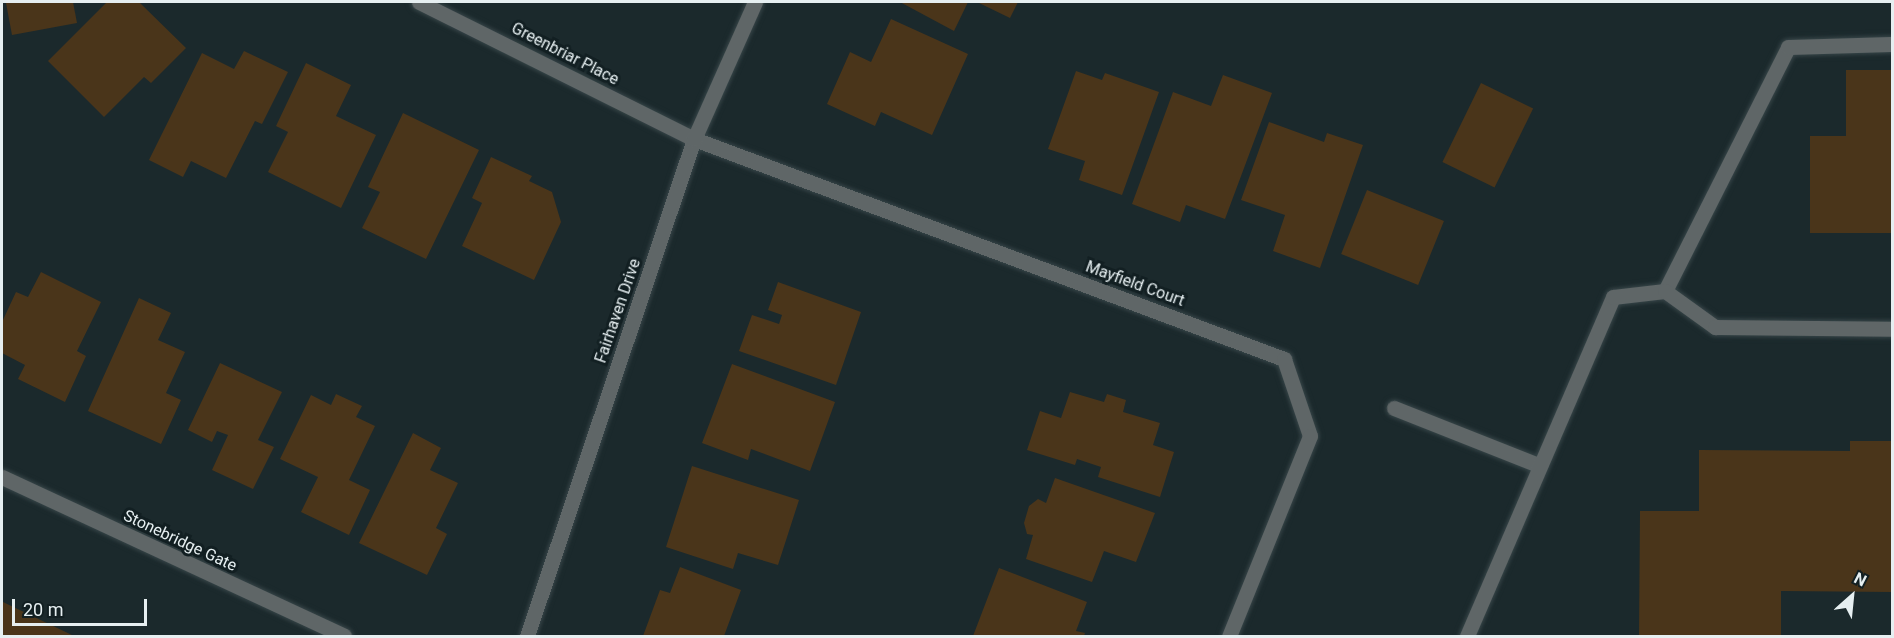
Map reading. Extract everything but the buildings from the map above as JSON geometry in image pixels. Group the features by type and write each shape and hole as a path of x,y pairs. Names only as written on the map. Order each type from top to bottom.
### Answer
{"street":[{"name":"Greenbriar Place","path":"419,2 694,139"},
{"name":"Fairhaven Drive","path":"527,636 694,139 755,2"},
{"path":"1665,291 1788,47 1893,44"},
{"name":"Mayfield Court","path":"694,139 1284,359 1310,436 1229,636"},
{"path":"1467,636 1538,465 1613,297 1665,291 1715,327 1893,329"},
{"path":"1394,408 1538,465"},
{"name":"Stonebridge Gate","path":"2,477 344,636"}]}
